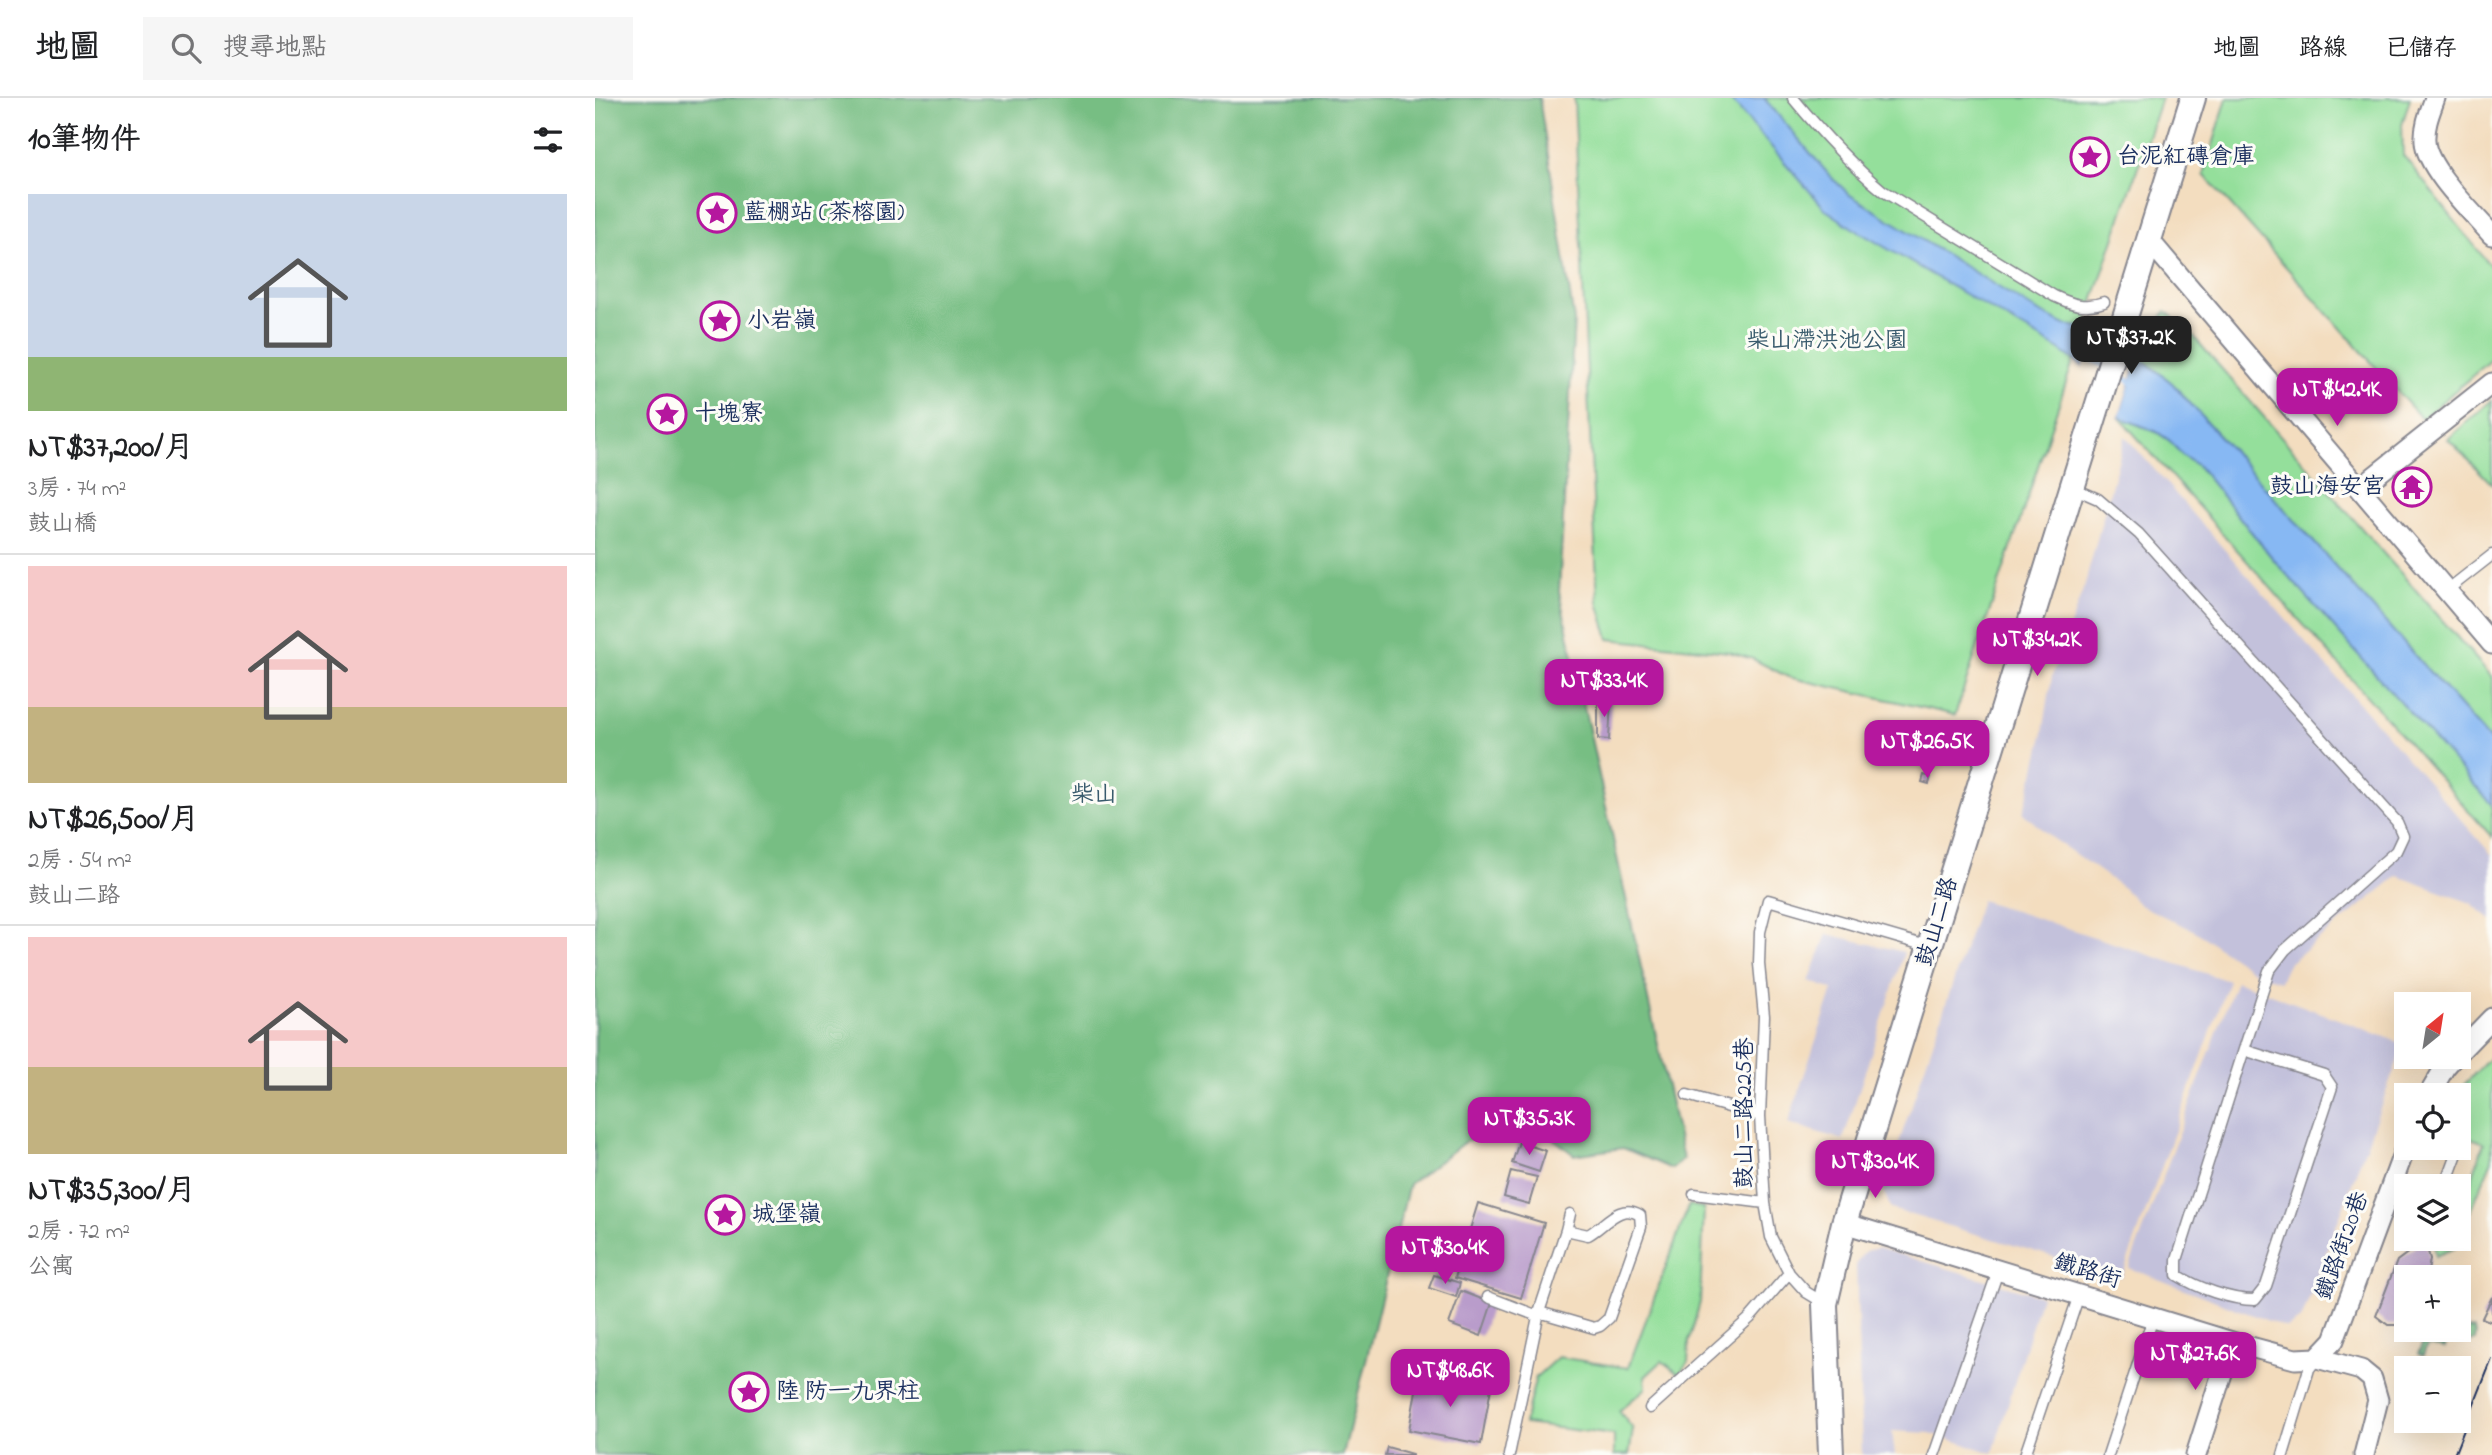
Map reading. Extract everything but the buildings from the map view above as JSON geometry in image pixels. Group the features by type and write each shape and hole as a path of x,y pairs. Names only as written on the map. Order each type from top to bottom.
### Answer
{"street":[{"path":"2193,98 2149,240 2492,644"},
{"path":"2435,98 2425,128 2427,156 2492,235"},
{"name":"鼓山二路","path":"1831,1455 1825,1304 1844,1223 2149,240"},
{"path":"2361,487 2492,383"},
{"path":"2471,1040 2492,1018"},
{"name":"鐵路街20巷","path":"2317,1358 2334,1340 2401,1160"},
{"name":"鐵路街","path":"1844,1223 2232,1342 2295,1359 2317,1358 2361,1370 2372,1379 2378,1400 2364,1455"},
{"path":"2196,1455 2232,1342"}],"lane":[{"path":"1793,98 1833,146 1858,170 1916,212 2054,296 2081,306 2103,302"},
{"path":"2072,488 2098,499 2139,534 2397,822 2403,836 2396,851 2285,950 2269,971 2177,1260 2177,1275 2189,1282 2243,1300 2255,1300 2266,1286 2332,1087 2324,1075 2244,1050"},
{"path":"2446,591 2492,555"},
{"name":"鼓山二路225巷","path":"1825,1304 1806,1292 1789,1273 1771,1237 1765,1203 1761,1116 1764,1016 1759,964 1760,932 1768,901 1931,947"},
{"path":"1687,1095 1761,1116"},
{"path":"1694,1194 1765,1203"},
{"path":"1488,1297 1539,1314 1594,1328 1600,1326 1609,1318 1641,1227 1641,1219 1637,1213 1626,1210 1616,1214 1588,1235 1566,1230"},
{"path":"1509,1455 1531,1345 1570,1214"},
{"path":"1934,1455 1998,1271"},
{"path":"1650,1408 1750,1318 1789,1273"},
{"path":"2025,1455 2078,1295"},
{"path":"2108,1455 2153,1318"},
{"path":"2283,1455 2309,1369 2317,1358"}],"shaded area":[{"path":"2125,436 2492,855 2492,920 2471,903 2398,876 2288,964 2280,981 2257,974 2195,931 2140,905 2123,888 2051,837 2023,813 2040,752 2052,676 2085,584"},
{"path":"1981,900 2229,981 2122,1277 1891,1209 1883,1190"},
{"path":"1827,934 1904,952 1843,1140 1788,1123 1833,990 1809,981"},
{"path":"2236,981 2394,1040 2395,1069 2302,1318 2287,1328 2129,1268"},
{"path":"1878,1248 2041,1296 1993,1453 1930,1433 1892,1431 1895,1455 1862,1455 1856,1264 1865,1251"}],"green space":[{"name":"柴山","path":"595,98 1539,98 1574,320 1559,592 1683,1159 1672,1169 1623,1148 1574,1155 1538,1126 1466,1141 1409,1184 1343,1455 595,1455"},
{"name":"柴山滯洪池公園","path":"1574,98 2161,98 1955,715 1788,677 1753,659 1729,652 1609,639 1598,602"},
{"path":"2227,98 2410,98 2402,125 2403,155 2492,268 2492,359 2422,419 2204,175"},
{"path":"2166,311 2192,335 2492,677 2492,742 2172,383 2138,356"},
{"path":"2492,400 2492,484 2448,439"},
{"path":"2119,417 2156,432 2199,467 2274,560 2488,799 2492,805 2492,837"},
{"path":"2492,1056 2492,1160 2471,1210 2471,1181 2484,1143 2471,1138 2471,1083 2466,1083"},
{"path":"1689,1205 1704,1208 1700,1302 1689,1342 1688,1362 1679,1374 1662,1361 1645,1377 1646,1388 1619,1411 1633,1429 1629,1455 1614,1455 1614,1435 1524,1424 1536,1377 1558,1357 1628,1368"},
{"path":"2435,1251 2448,1251 2435,1256"},
{"path":"2471,1329 2476,1332 2475,1341 2471,1341"},
{"path":"2423,1342 2446,1343 2445,1348 2427,1345 2423,1356 2418,1354"}],"water":[{"path":"1729,98 1764,98 1829,175 1850,195 2035,310 2065,325 2094,329 2082,366 2060,350 1826,210"},
{"path":"2138,356 2172,383 2492,742 2492,805 2274,560 2199,467 2157,432 2119,417"}],"pier":[{"path":"2135,354 2138,356 2119,417 2116,415"}],"waterway":[{"path":"2082,353 2104,366"},
{"path":"2115,372 2134,384"}],"tram line":[{"path":"2454,1455 2492,1359"}],"place":[{"name":"台泥紅磚倉庫","path":"2090,157"},
{"name":"藍棚站 (茶榕園)","path":"717,213"},
{"name":"小岩嶺","path":"720,321"},
{"name":"十塊寮","path":"667,414"},
{"name":"鼓山海安宮","path":"2412,487"},
{"name":"城堡嶺","path":"725,1215"},
{"name":"陸 防一九界柱","path":"749,1392"}]}
